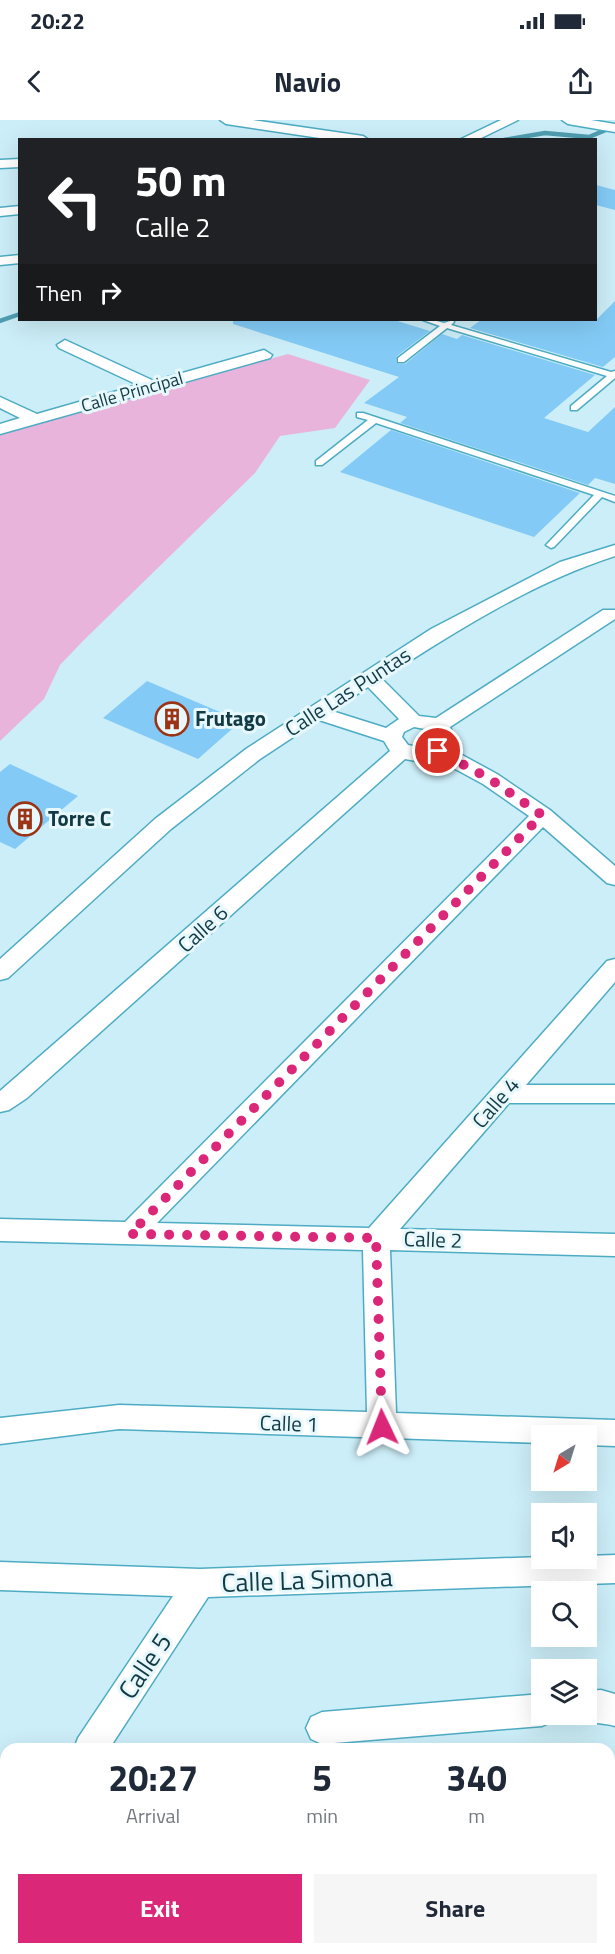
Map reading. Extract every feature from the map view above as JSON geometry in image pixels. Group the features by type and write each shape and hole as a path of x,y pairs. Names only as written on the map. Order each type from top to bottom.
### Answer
{"street":[{"path":"226,120 359,136"},
{"path":"470,138 512,120"},
{"path":"568,120 615,128"},
{"path":"0,164 18,163"},
{"path":"0,212 18,210"},
{"path":"0,261 18,259"},
{"path":"65,345 154,387"},
{"name":"Calle Principal","path":"0,429 264,355"},
{"path":"0,402 35,420"},
{"name":"Calle Las Puntas","path":"0,972 163,824 253,754 438,633 497,600 566,566 615,550"},
{"path":"438,726 610,614"},
{"path":"370,679 413,722"},
{"path":"317,713 420,755 438,751 446,742 446,736 438,726 413,722 398,727 397,744"},
{"name":"Calle 6","path":"0,1103 18,1091 162,965 397,744"},
{"path":"438,751 490,779 542,815 615,878"},
{"path":"130,1234 542,815"},
{"name":"Calle 4","path":"376,1238 615,968"},
{"path":"504,1094 615,1095"},
{"name":"Calle 2","path":"0,1230 615,1245"},
{"path":"376,1238 382,1427"},
{"name":"Calle 1","path":"0,1431 119,1417 615,1433"},
{"name":"Calle La Simona","path":"0,1576 200,1583 615,1569"},
{"name":"Calle 5","path":"94,1743 200,1583"},
{"path":"597,1706 615,1710"},
{"path":"322,1728 531,1711"}],"lane":[{"path":"431,321 614,375"},
{"path":"401,360 452,321"},
{"path":"574,408 614,375"},
{"path":"360,415 615,499"},
{"path":"319,464 374,420"},
{"path":"551,545 600,494"}],"shaded area":[{"path":"288,354 370,380 335,428 280,436 255,473 60,665 44,699 0,741 0,433"}],"building":[{"path":"597,185 615,190 615,210 597,205"},
{"path":"615,301 615,357 603,367 470,328 480,321 597,321"},
{"path":"233,321 397,321 430,331 397,356 398,364 405,364 442,334 457,339 462,335 595,375 544,418 588,432 615,407 615,484 595,478 588,485 400,423 407,417 364,403 399,377 233,324"},
{"path":"391,430 580,493 534,537 340,472"},
{"name":"Frutago","path":"147,681 241,721 198,759 103,718"},
{"name":"Torre C","path":"10,764 78,796 15,849 0,842 0,772"}],"waterway":[{"path":"516,138 545,133 589,137 615,126"},
{"path":"0,321 18,315"}],"place":[{"name":"Frutago","path":"172,719"},
{"name":"Torre C","path":"25,819"}],"route":[{"path":"382,1427 376,1238 130,1234 542,815 490,779 438,751"}]}
